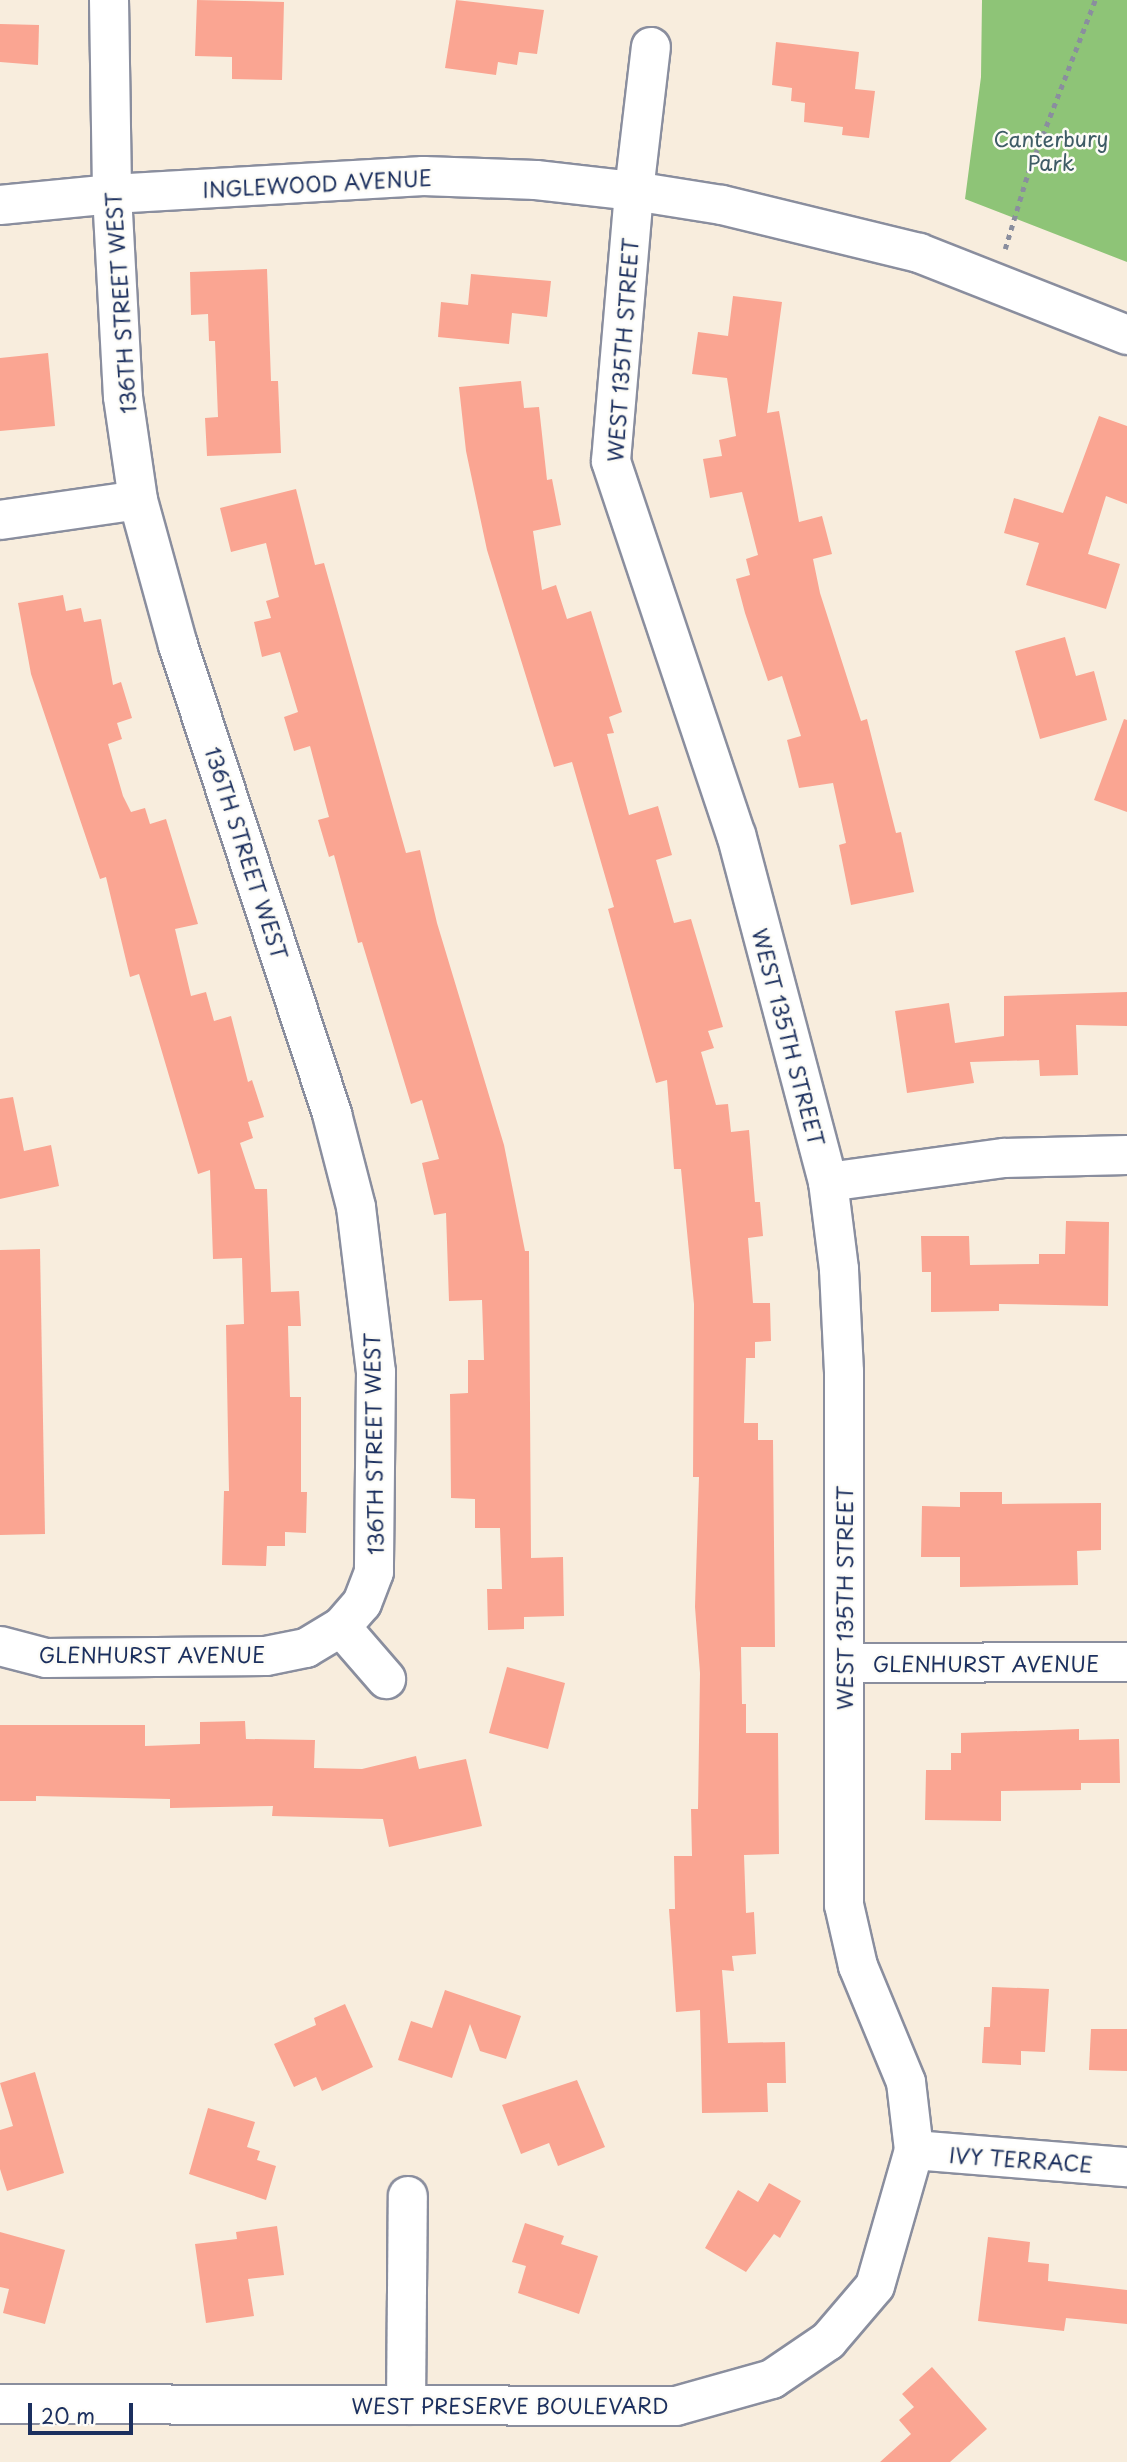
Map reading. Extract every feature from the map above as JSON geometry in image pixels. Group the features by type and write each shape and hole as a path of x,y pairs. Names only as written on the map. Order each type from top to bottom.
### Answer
{"street":[{"name":"136TH STREET WEST","path":"109,0 112,194 123,397 138,500 178,645 332,1114 356,1207 376,1372 374,1572 362,1603 341,1627"},
{"path":"634,191 651,47"},
{"name":"INGLEWOOD AVENUE","path":"0,205 112,194 423,176 536,180 634,191 722,205 834,230 919,253 1127,335"},
{"name":"WEST 135TH STREET","path":"634,191 611,461 736,835 828,1182 839,1269 844,1372 844,1905"},
{"path":"0,520 138,500"},
{"path":"828,1182 1003,1158 1127,1155"},
{"path":"341,1627 386,1679"},
{"name":"GLENHURST AVENUE","path":"0,1646 46,1658 267,1656 306,1647 341,1627"},
{"name":"GLENHURST AVENUE","path":"844,1663 1127,1662"},
{"name":"WEST PRESERVE BOULEVARD","path":"0,2404 676,2406 772,2379 828,2341 875,2286 914,2150 906,2082 858,1966 844,1905"},
{"name":"IVY TERRACE","path":"914,2150 1127,2167"},
{"path":"407,2405 408,2196"}],"path":[{"path":"990,281 1094,0"}],"green space":[{"name":"Canterbury Park","path":"982,0 1127,0 1127,262 965,199 981,77"}],"building":[{"path":"197,0 284,2 282,80 232,79 232,57 195,56"},
{"path":"456,0 544,10 537,54 519,52 517,65 498,62 496,75 445,68"},
{"path":"0,24 39,25 38,65 0,62"},
{"path":"776,42 859,52 855,89 875,91 869,138 842,135 843,127 804,122 805,103 791,101 792,88 772,85"},
{"path":"267,269 271,381 278,381 281,453 207,456 205,418 218,417 215,341 209,341 208,314 191,315 190,272"},
{"path":"471,274 551,281 547,317 512,313 509,344 438,337 441,302 468,305"},
{"path":"733,296 782,302 767,413 779,411 799,522 822,516 832,554 813,559 820,593 861,721 867,719 896,833 901,832 914,892 851,905 839,845 846,843 833,783 799,788 787,740 801,736 782,676 768,681 736,579 750,575 746,559 758,555 742,492 710,498 703,459 722,456 719,440 736,436 727,378 692,374 698,332 728,336"},
{"path":"48,353 55,426 0,431 0,358"},
{"path":"521,381 524,408 539,407 547,480 552,479 561,525 533,531 542,590 556,585 567,619 591,611 622,712 609,717 614,733 607,734 629,815 658,806 672,855 656,860 674,923 691,919 723,1027 708,1031 714,1048 701,1052 716,1105 728,1104 731,1132 749,1130 755,1202 760,1202 763,1236 748,1238 753,1303 770,1303 771,1341 755,1342 755,1358 746,1358 744,1423 758,1423 758,1440 773,1440 775,1647 741,1647 742,1704 746,1704 746,1733 778,1733 779,1854 744,1855 746,1913 754,1912 756,1954 732,1956 734,1971 722,1970 728,2043 785,2042 786,2083 767,2083 768,2112 702,2113 700,2010 676,2012 669,1909 675,1909 674,1856 692,1856 691,1809 698,1809 700,1673 695,1607 699,1477 693,1477 694,1304 681,1169 674,1169 667,1080 656,1083 608,909 614,907 572,762 554,767 487,550 466,451 459,387"},
{"path":"1099,416 1127,426 1127,504 1106,496 1088,554 1120,564 1106,609 1026,585 1039,543 1004,533 1014,498 1063,513"},
{"path":"296,489 315,565 324,563 406,853 420,850 437,923 504,1145 525,1251 529,1251 531,1558 563,1557 564,1616 524,1617 524,1629 488,1630 487,1589 502,1589 500,1528 475,1528 475,1499 451,1498 450,1394 468,1393 468,1360 484,1360 482,1300 449,1301 446,1213 434,1215 422,1163 439,1159 422,1100 411,1104 362,942 358,943 334,855 329,857 318,820 329,817 310,746 294,751 284,717 298,712 280,652 262,657 254,622 271,618 266,601 279,597 266,543 231,552 220,508"},
{"path":"63,595 66,611 81,608 84,622 101,619 113,685 121,682 132,718 117,723 122,739 108,744 123,796 131,812 145,808 150,824 166,819 198,924 175,929 191,996 206,992 214,1021 231,1016 248,1082 252,1080 264,1117 248,1122 253,1138 240,1143 255,1189 267,1189 271,1292 299,1291 301,1326 288,1326 290,1397 301,1397 301,1492 307,1492 306,1533 285,1532 285,1546 267,1546 266,1566 222,1565 224,1491 229,1491 226,1325 244,1324 242,1258 213,1259 210,1170 198,1174 139,974 130,977 106,877 100,879 31,674 18,603"},
{"path":"1065,637 1076,676 1094,671 1107,720 1040,739 1015,651"},
{"path":"1124,719 1127,720 1127,812 1094,800"},
{"path":"1127,992 1127,1026 1076,1025 1078,1075 1040,1076 1039,1060 970,1062 974,1083 907,1093 895,1011 949,1003 955,1043 1004,1036 1004,996"},
{"path":"13,1097 24,1151 51,1145 59,1186 0,1199 0,1099"},
{"path":"1066,1221 1109,1222 1108,1306 999,1304 999,1311 931,1312 931,1272 922,1272 921,1236 969,1236 970,1265 1039,1264 1039,1254 1065,1254"},
{"path":"40,1249 45,1534 0,1535 0,1250"},
{"path":"960,1492 1002,1492 1002,1504 1101,1503 1101,1550 1077,1551 1078,1585 960,1587 960,1557 921,1557 922,1506 960,1507"},
{"path":"507,1667 565,1683 548,1749 489,1733"},
{"path":"245,1721 246,1739 315,1740 314,1768 362,1769 416,1756 419,1769 466,1759 482,1826 389,1847 383,1819 272,1816 273,1806 170,1808 170,1799 36,1796 36,1801 0,1801 0,1725 145,1725 145,1746 200,1744 200,1722"},
{"path":"1079,1729 1079,1740 1119,1739 1120,1783 1081,1783 1081,1790 1001,1791 1001,1821 925,1820 926,1770 951,1770 951,1753 961,1753 961,1733"},
{"path":"992,1987 1049,1989 1045,2052 1021,2051 1021,2065 982,2063 984,2027 990,2027"},
{"path":"445,1990 521,2016 506,2059 480,2051 470,2024 452,2078 398,2060 411,2021 432,2028"},
{"path":"345,2004 373,2067 322,2091 316,2077 294,2087 274,2044 316,2025 314,2018"},
{"path":"1091,2029 1127,2029 1127,2071 1089,2070"},
{"path":"35,2072 64,2173 7,2191 0,2169 0,2130 13,2126 0,2083"},
{"path":"577,2080 605,2147 558,2166 549,2143 521,2154 502,2105"},
{"path":"208,2108 255,2122 247,2147 260,2151 257,2160 276,2166 266,2200 189,2174"},
{"path":"769,2183 801,2201 780,2238 774,2234 746,2272 705,2248 738,2190 758,2202"},
{"path":"525,2223 564,2236 561,2244 598,2256 579,2314 518,2293 526,2266 512,2262"},
{"path":"277,2226 284,2275 248,2279 254,2316 206,2323 195,2244 237,2239 236,2232"},
{"path":"0,2232 65,2250 45,2324 3,2313 9,2289 0,2287"},
{"path":"988,2237 1030,2242 1028,2262 1049,2264 1048,2281 1127,2290 1127,2324 1066,2318 1064,2331 978,2321"},
{"path":"932,2367 987,2429 950,2462 880,2462 911,2434 899,2420 914,2407 902,2394"}]}
